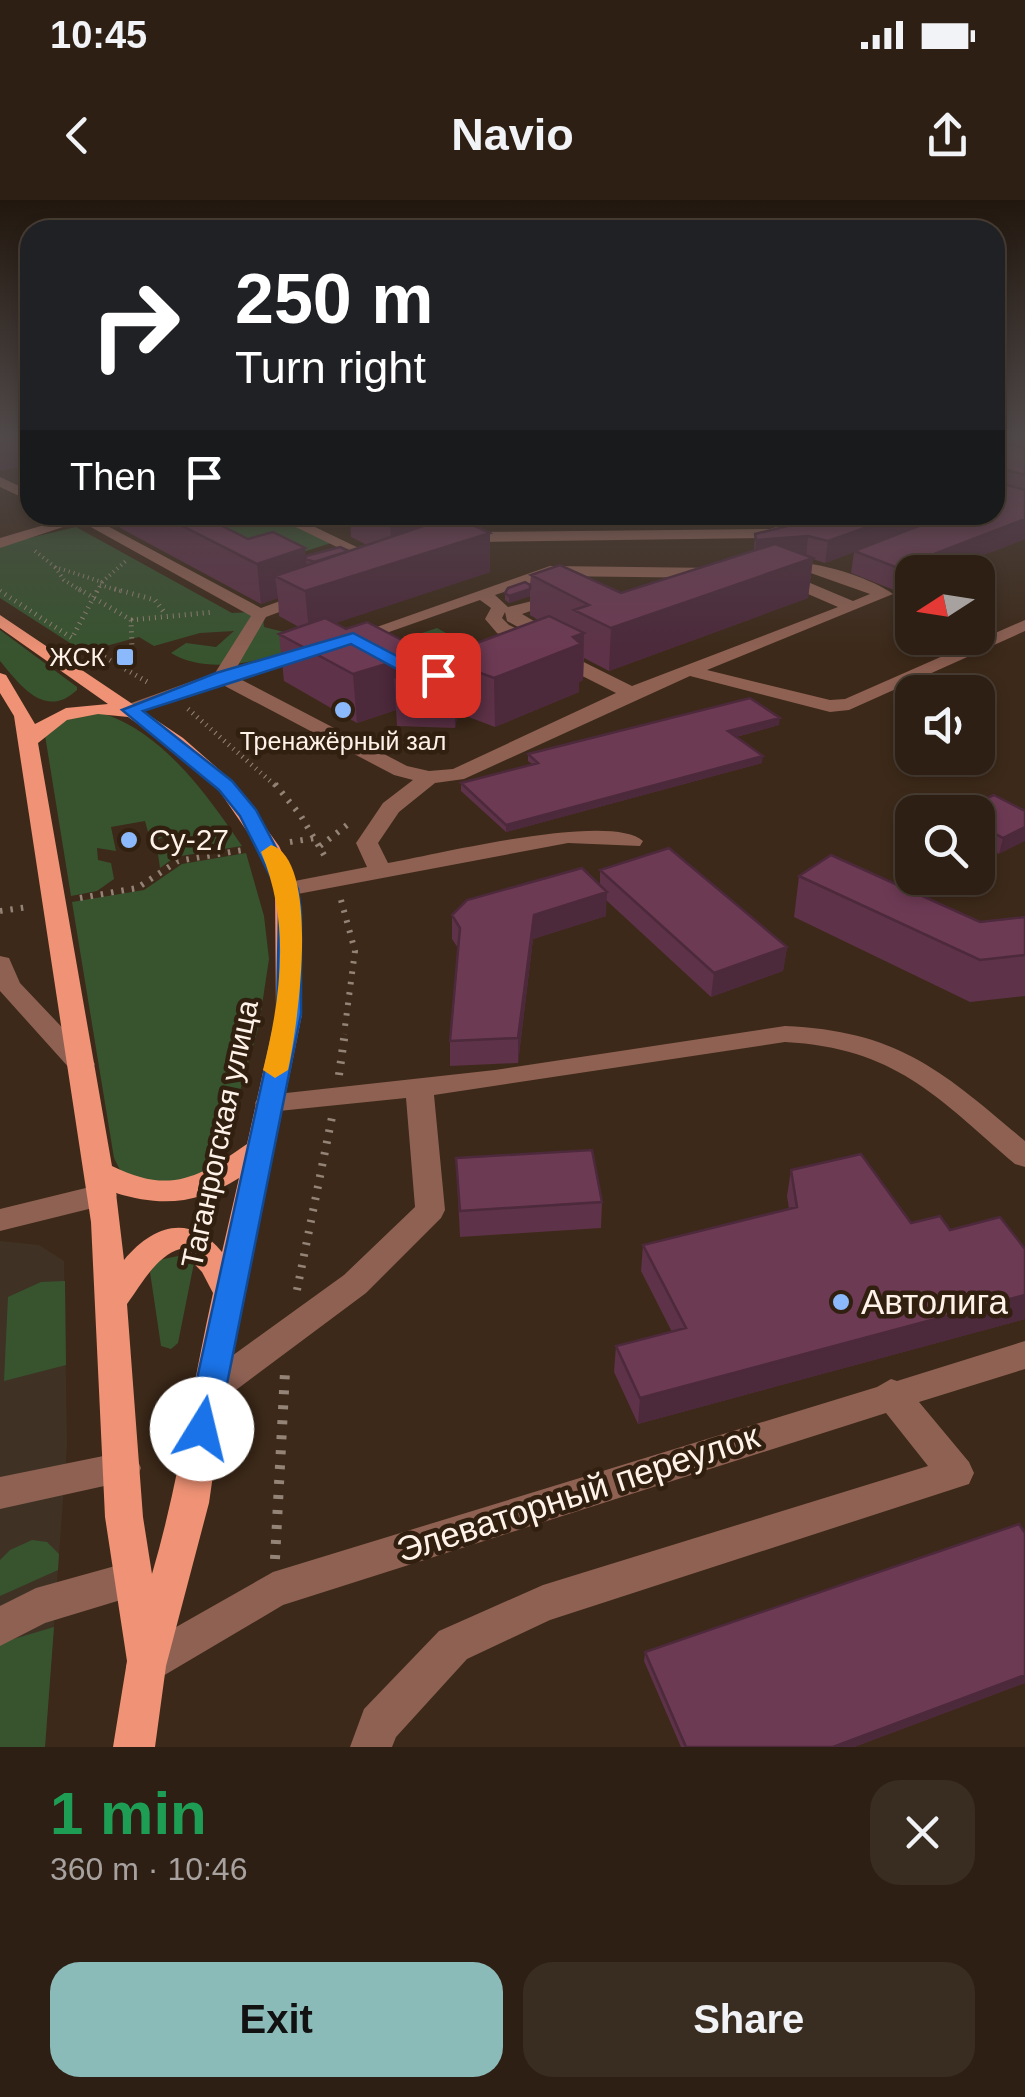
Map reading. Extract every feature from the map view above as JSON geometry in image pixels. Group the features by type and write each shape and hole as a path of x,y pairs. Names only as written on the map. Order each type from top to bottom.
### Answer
{"main road":[{"name":"Таганрогская улица","path":"0,620 133,712 226,786 268,846 288,889 289,1014 228,1292 191,1504 146,1666 134,1747"},
{"path":"7,686 41,704 69,701 82,692 80,676"},
{"name":"Таганрогская улица","path":"7,686 24,716 100,1183 114,1298 124,1517 146,1666"},
{"path":"28,742 48,720 71,711 106,708 133,712"},
{"path":"100,1183 174,1194 202,1187 260,1149"},
{"path":"114,1298 144,1252 178,1238 195,1240 210,1252 228,1292"}],"street":[{"path":"0,543 61,525"},
{"path":"94,525 260,614"},
{"path":"303,525 399,564 361,578"},
{"path":"465,525 475,537"},
{"path":"596,533 616,525"},
{"path":"442,549 475,537 770,533 797,525"},
{"path":"133,712 222,676 353,638 550,570 698,572 736,581 806,566 836,569 885,594 631,693 457,775 430,777 401,771 222,676"},
{"path":"698,572 736,581 771,573 853,606"},
{"path":"222,676 260,614 331,588"},
{"path":"501,588 573,595 514,611 512,617 533,636 631,693"},
{"path":"482,594 500,606 493,618 503,629 533,636"},
{"path":"686,670 830,706 849,704 1025,624"},
{"path":"502,655 533,636"},
{"path":"353,638 384,655"},
{"path":"380,871 367,843 392,808 430,777"},
{"path":"288,889 568,836 632,842"},
{"path":"0,963 8,985 82,1064"},
{"path":"269,1103 419,1087 785,1034 824,1033 869,1042 911,1062 1025,1157"},
{"path":"208,1392 355,1284 430,1210 419,1087"},
{"path":"0,1220 100,1183"},
{"name":"Элеваторный переулок","path":"146,1666 273,1590 1025,1354"},
{"path":"371,1747 379,1724 454,1644 543,1604 956,1474 891,1393"},
{"path":"0,1493 123,1468"},
{"path":"0,1628 36,1607 133,1579"}],"path":[{"path":"17,538 54,567 64,580 131,620 194,616 242,606"},
{"path":"54,567 156,600 166,615"},
{"path":"0,591 72,638 100,585"},
{"path":"131,620 132,650"},
{"path":"0,911 136,888 178,862 315,838"}],"shaded area":[{"path":"0,1241 39,1245 64,1261 67,1445 45,1747 0,1747"}],"green space":[{"path":"216,525 294,525 331,543 281,559"},
{"path":"76,527 232,613 251,612 263,618 264,627 292,634 300,649 218,665 186,660 171,653 186,643 216,647 234,631 200,633 154,646 139,637 84,652 0,598 0,545"},
{"path":"437,628 477,650 428,666 389,644"},
{"path":"0,630 77,690 54,702 25,689 0,661"},
{"path":"102,713 124,722 164,750 199,787 242,846 175,857 160,868 158,854 167,849 165,836 151,843 145,821 111,827 116,851 97,848 98,860 111,863 114,879 97,891 71,896 44,729 53,721"},
{"path":"246,853 264,916 269,959 259,1025 220,1160 201,1176 175,1185 124,1178 114,1158 72,902 144,890 182,864"},
{"path":"178,1256 194,1263 178,1343 171,1349 161,1346 150,1272 159,1260"},
{"path":"65,1281 66,1365 4,1381 8,1297 41,1282"},
{"path":"32,1540 47,1542 59,1554 58,1570 0,1596 0,1560 10,1550"},
{"path":"54,1627 45,1747 0,1747 0,1643"}],"building":[{"path":"1005,509 1025,509 1025,519 932,555 895,555 895,567 854,551 921,525 1005,525"},
{"path":"181,525 220,525 248,539 273,532 305,548 257,564"},
{"path":"426,525 473,525 490,533 305,591 275,576"},
{"path":"792,525 873,525 828,541 808,536 756,540 755,534"},
{"path":"775,544 813,558 611,628 574,610 589,605 531,575 560,565 621,593"},
{"path":"340,547 349,551 314,562 306,559 306,556"},
{"path":"525,582 530,589 509,596 505,593 508,588"},
{"path":"549,616 584,633 573,637 581,644 494,678 456,664 454,679 394,677 399,660 353,674 279,634 325,618 346,629 367,622 431,655 445,655"},
{"path":"750,698 780,718 728,731 763,756 506,825 461,783 538,763 528,754"},
{"path":"995,796 1025,811 1025,827 1003,838 995,834"},
{"path":"669,848 787,947 714,973 600,870"},
{"path":"831,855 895,884 895,895 920,895 980,922 1025,917 1025,955 980,960 799,876"},
{"path":"582,868 607,892 534,915 518,1038 450,1041 460,928 452,915 467,900"},
{"path":"592,1150 602,1202 460,1211 456,1158"},
{"name":"Автолига","path":"861,1154 911,1223 940,1216 950,1230 1000,1217 1025,1249 1025,1295 640,1398 616,1346 686,1328 643,1245 797,1207 791,1170"},
{"path":"1019,1524 1025,1533 1025,1675 833,1747 686,1747 645,1652"}],"slow traffic":[{"path":"271,852 288,889 292,955 289,1014 275,1070"}],"place":[{"name":"ЖСК","path":"125,657"},
{"name":"Тренажёрный зал","path":"343,710"},
{"name":"Су-27","path":"129,840"},
{"name":"Автолига","path":"841,1302"}],"route":[{"path":"202,1429 289,1014 292,955 288,889 249,814 226,786 176,742 130,710 222,676 353,638 414,672 438,675"}]}
